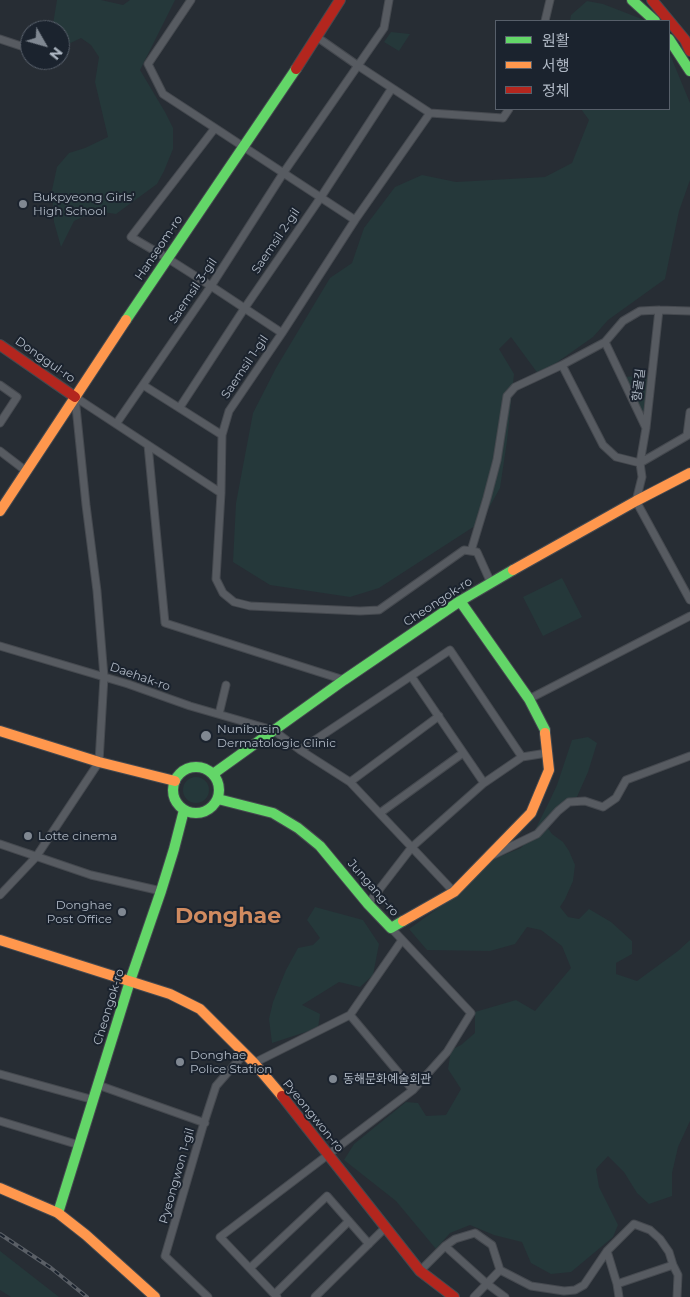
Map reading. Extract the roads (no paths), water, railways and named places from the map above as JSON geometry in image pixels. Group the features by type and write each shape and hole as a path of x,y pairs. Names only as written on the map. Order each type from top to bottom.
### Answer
{"street":[{"path":"191,0 148,64 163,94 355,220"},
{"name":"Hanseom-ro","path":"0,511 340,0"},
{"name":"Saemsil 3-gil","path":"116,424 211,286 284,172 384,28 389,0"},
{"path":"545,20 550,0"},
{"path":"632,0 654,20"},
{"path":"652,0 669,20"},
{"path":"670,21 685,40 690,51"},
{"path":"317,37 430,114 503,118 508,110"},
{"path":"0,39 20,46"},
{"path":"670,41 690,71"},
{"name":"Saemsil 2-gil","path":"180,407 392,88"},
{"name":"Saemsil 1-gil","path":"430,114 355,220 282,334 229,412 222,435 216,579 223,593 234,602 250,606 360,611 379,610 464,550 471,551"},
{"path":"215,128 131,237 211,286 282,334"},
{"name":"항골길","path":"636,501 642,477 640,463 646,428 659,310"},
{"path":"491,582 477,552 471,551 497,460 507,396 515,387 605,342 623,321 640,311 690,311"},
{"path":"605,342 646,428"},
{"name":"Donggul-ro","path":"0,346 75,397"},
{"path":"562,365 603,445 616,458 640,463 689,435 690,412"},
{"path":"0,385 17,397 0,422"},
{"path":"143,385 222,435"},
{"path":"75,397 221,493"},
{"path":"0,895 36,857 99,762 104,677 97,591 75,397"},
{"path":"148,445 165,623 344,680"},
{"path":"0,451 26,471"},
{"name":"Cheongok-ro","path":"213,774 344,680 460,601 636,501 690,473"},
{"path":"636,501 690,600"},
{"path":"368,904 412,847 484,783 522,757 547,753 545,730 529,699 460,601"},
{"path":"529,699 690,616"},
{"name":"Daehak-ro","path":"0,646 273,730 350,782 454,892"},
{"path":"300,750 450,650 522,757"},
{"path":"411,676 484,783"},
{"path":"220,714 226,685"},
{"path":"350,782 439,716"},
{"path":"0,731 99,762 175,781"},
{"path":"380,813 463,753"},
{"name":"Jungang-ro","path":"218,799 273,813 298,828 320,846 368,904 391,928 454,892 531,813 549,770 547,753"},
{"path":"487,859 537,834 569,802 585,801 603,807 616,798 626,780 690,756"},
{"path":"192,767 202,767 213,774 220,791 218,799 209,809 202,812 191,813 184,810 175,800 173,792 175,781 180,773 192,767"},
{"name":"Cheongok-ro","path":"58,1212 130,981 161,891 184,810"},
{"path":"0,844 91,875 161,891"},
{"path":"349,1221 276,1296 220,1237 413,1090 447,1052 471,1013 391,928"},
{"name":"Pyeongwon-ro","path":"0,940 170,994 200,1009 254,1064 284,1099 420,1271 454,1297"},
{"path":"254,1064 350,1015 402,940"},
{"path":"350,1015 413,1090"},
{"name":"Pyeongwon 1-gil","path":"208,1297 165,1256 216,1086 244,1054"},
{"path":"0,1074 94,1100"},
{"path":"98,1085 204,1123"},
{"path":"0,1121 79,1145"},
{"path":"0,1188 58,1212 155,1297"},
{"path":"250,1268 327,1196 369,1244"},
{"path":"420,1271 455,1238 475,1233 492,1245 500,1270 531,1286 564,1291 575,1290 584,1285 607,1251 634,1224 650,1230 660,1239 669,1252 678,1275 677,1297"},
{"path":"316,1297 386,1226"},
{"path":"445,1246 486,1283 505,1297"},
{"path":"607,1251 619,1297"},
{"path":"617,1284 673,1265"},
{"path":"474,1297 500,1270"}],"railway":[{"path":"0,1234 51,1268 87,1297"}],"place":[{"name":"Bukpyeong Girls' High School","path":"23,204"},
{"name":"Nunibusin Dermatologic Clinic","path":"206,736"},
{"name":"Lotte cinema","path":"28,836"},
{"name":"Donghae Post Office","path":"122,912"},
{"name":"Donghae Police Station","path":"180,1062"},
{"name":"동해문화예술회관","path":"333,1079"}],"district":[{"name":"Donghae","path":"228,917"}]}
